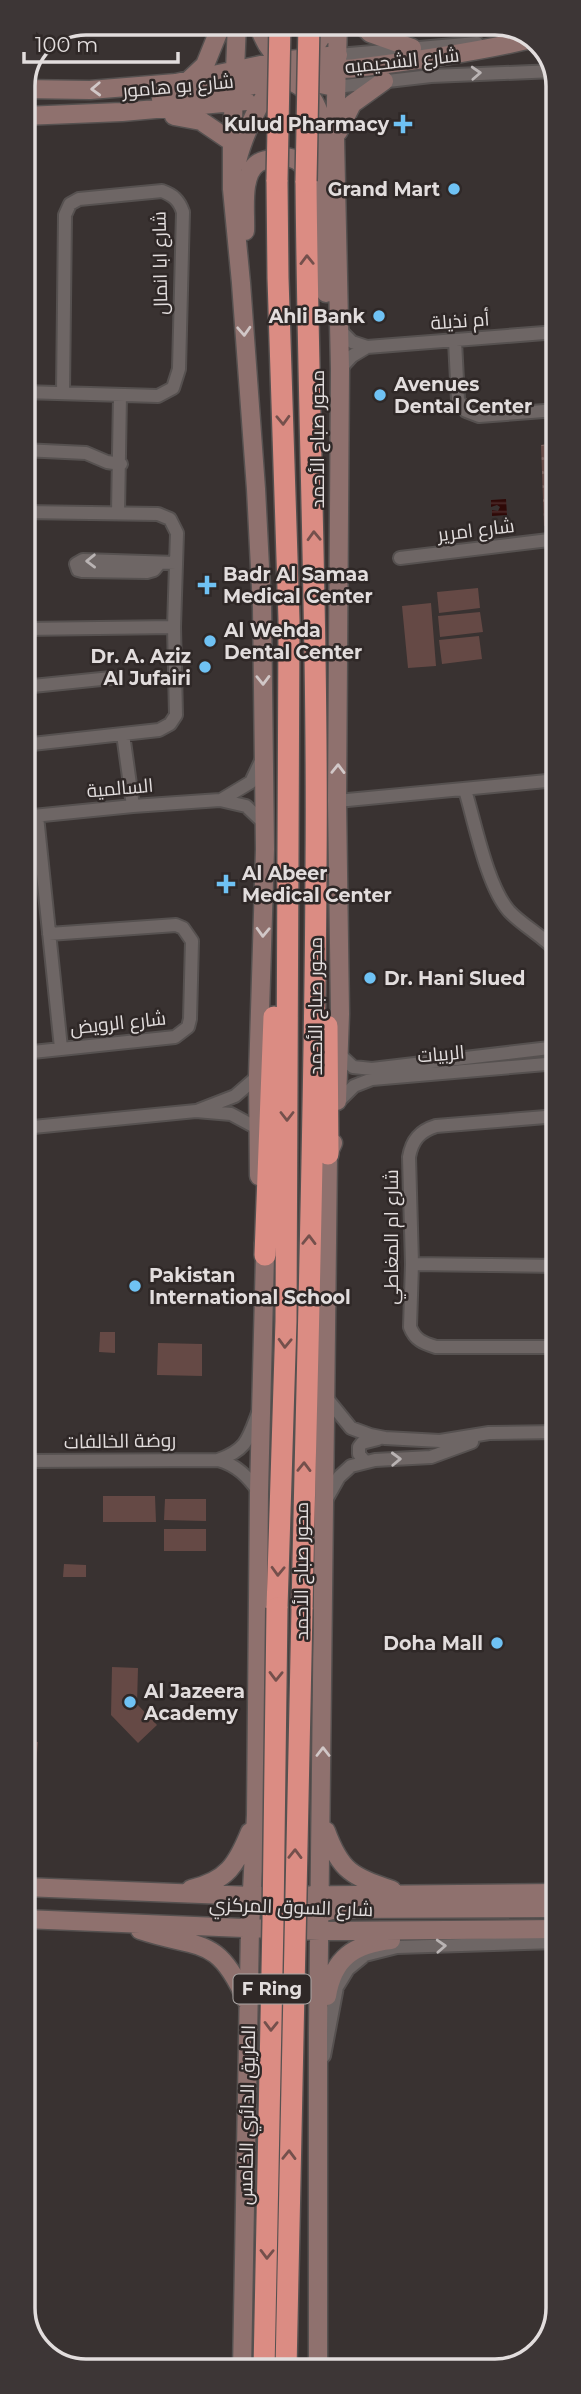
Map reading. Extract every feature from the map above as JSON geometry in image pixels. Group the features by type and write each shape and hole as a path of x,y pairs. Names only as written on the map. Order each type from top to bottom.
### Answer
{"highway":[{"name":"محور صباح الأحمد","path":"277,1608 286,1321 289,852 289,589 277,180 281,35"},
{"name":"محور صباح الأحمد","path":"286,2359 317,783 316,636 308,367 306,181 309,35"},
{"path":"317,783 325,820 328,1154"},
{"path":"265,1255 275,961 281,885 289,852"},
{"name":"الطريق الدائري الخامس","path":"264,2359 277,1608"}],"street":[{"path":"188,80 205,65 217,35"},
{"path":"169,1894 207,1885 222,1877 241,1855 256,1815 259,1493 265,1255 260,1221 257,1128 265,824 260,563 232,189 236,35"},
{"path":"262,35 285,72 308,90 318,113 329,365 333,400 339,414"},
{"path":"235,97 285,72 307,57 322,35"},
{"name":"محور صباح الأحمد","path":"322,1820 328,1154 334,1139 339,1054 337,801 341,572 335,138 338,35"},
{"path":"376,35 412,48"},
{"name":"شارع الشحيميه","path":"337,71 412,48 516,40"},
{"path":"285,72 310,82 337,71 476,52 519,42"},
{"path":"307,57 337,71"},
{"name":"شارع بو هامور","path":"35,89 90,90 188,80 234,71 285,72"},
{"name":"شارع بو هامور","path":"35,116 90,114 235,97 264,98 308,90 337,71"},
{"name":"شارع الشحيميه","path":"337,71 384,81 478,73 543,71"},
{"path":"232,189 240,147 271,86 285,72"},
{"path":"335,138 349,107 360,96 384,81"},
{"path":"90,114 192,118 209,125 232,142"},
{"path":"241,283 248,180 257,164 264,160 293,157 303,164 322,197"},
{"name":"شارع ابا انمال","path":"35,392 158,396 173,388 178,378 183,212 177,199 162,191 79,199 67,209 63,392"},
{"path":"339,329 352,342 366,347"},
{"name":"أم نذيلة","path":"366,347 546,333"},
{"path":"455,341 458,400 466,411 478,416 546,411"},
{"path":"340,369 352,356 366,347"},
{"path":"118,513 121,464 120,395"},
{"path":"35,451 86,453 111,464 121,464"},
{"path":"35,512 159,514 170,519 177,533 174,719 159,730 35,744"},
{"name":"شارع امرير","path":"400,558 546,540"},
{"path":"116,566 148,561 159,564 176,563"},
{"path":"35,629 174,627"},
{"path":"35,686 111,678"},
{"path":"124,734 133,806"},
{"name":"السالمية","path":"220,800 251,782 264,752"},
{"path":"337,801 546,781"},
{"path":"465,790 497,894 508,910 546,941"},
{"name":"السالمية","path":"37,816 220,800 246,806 265,824"},
{"path":"37,816 61,1048"},
{"name":"شارع الرويض","path":"35,1051 174,1037 188,1027 190,1019 192,941 183,928 176,925 49,934"},
{"name":"الربيات","path":"339,1054 353,1067 372,1069 546,1047"},
{"name":"الربيات","path":"337,1103 354,1086 372,1079 546,1064"},
{"path":"196,1111 235,1096 258,1076"},
{"path":"35,1127 196,1111 231,1114 257,1128"},
{"name":"شارع ام المغاطي","path":"546,1117 436,1126 417,1137 411,1146 409,1157 412,1264 410,1327 418,1340 436,1347 546,1347"},
{"path":"412,1264 546,1266"},
{"path":"325,1396 351,1428 385,1438 440,1441 489,1433 546,1432"},
{"path":"218,1460 239,1451 247,1441 261,1403"},
{"path":"324,1503 348,1467 365,1462 431,1457 480,1438 502,1433"},
{"path":"365,1462 359,1454 362,1443 385,1438"},
{"path":"218,1460 242,1472 259,1493"},
{"name":"روضة الخالفات","path":"35,1461 218,1460"},
{"name":"الطريق الدائري الخامس","path":"242,2359 250,1928 256,1815"},
{"path":"322,1820 334,1852 346,1868 360,1878 402,1893"},
{"path":"318,2359 318,2033 322,1820"},
{"name":"شارع السوق المركزي","path":"35,1888 252,1896 321,1904 402,1893 546,1893"},
{"path":"321,1904 336,1909 546,1908"},
{"path":"250,1967 264,1944 280,1929 321,1904"},
{"name":"شارع السوق المركزي","path":"35,1919 320,1931 546,1929"},
{"path":"120,1923 169,1939 200,1945 215,1952 235,1975 249,2006"},
{"path":"318,2033 324,2019 332,1974 353,1950 368,1943 449,1930"},
{"path":"319,2080 337,1986 359,1958 372,1952 397,1947 546,1942"}],"shaded area":[{"path":"546,444 544,526 541,445"},
{"path":"506,499 507,515 492,516 492,510 498,511 500,507 491,507 491,500"},
{"path":"478,588 480,608 439,613 437,592"},
{"path":"431,603 436,666 408,668 402,606"},
{"path":"480,612 483,632 440,637 438,616"},
{"path":"479,636 482,659 442,664 439,640"},
{"path":"100,1332 115,1332 115,1353 99,1352"},
{"path":"158,1343 202,1344 202,1376 157,1375"},
{"path":"103,1496 155,1496 156,1522 103,1522"},
{"path":"165,1499 206,1499 206,1521 164,1520"},
{"path":"164,1529 206,1529 206,1551 164,1551"},
{"path":"64,1564 86,1565 86,1577 63,1577"},
{"path":"112,1667 138,1668 137,1704 157,1725 138,1743 111,1715"},
{"path":"35,1742 38,1742 35,1774"}],"place":[{"name":"Kulud Pharmacy","path":"403,124"},
{"name":"Grand Mart","path":"454,189"},
{"name":"Ahli Bank","path":"379,316"},
{"name":"Avenues Dental Center","path":"380,395"},
{"name":"Badr Al Samaa Medical Center","path":"207,585"},
{"name":"Al Wehda Dental Center","path":"210,641"},
{"name":"Dr. A. Aziz Al Jufairi","path":"205,667"},
{"name":"Al Abeer Medical Center","path":"226,884"},
{"name":"Dr. Hani Slued","path":"370,978"},
{"name":"Pakistan International School","path":"135,1286"},
{"name":"Doha Mall","path":"497,1643"},
{"name":"Al Jazeera Academy","path":"130,1702"}]}
